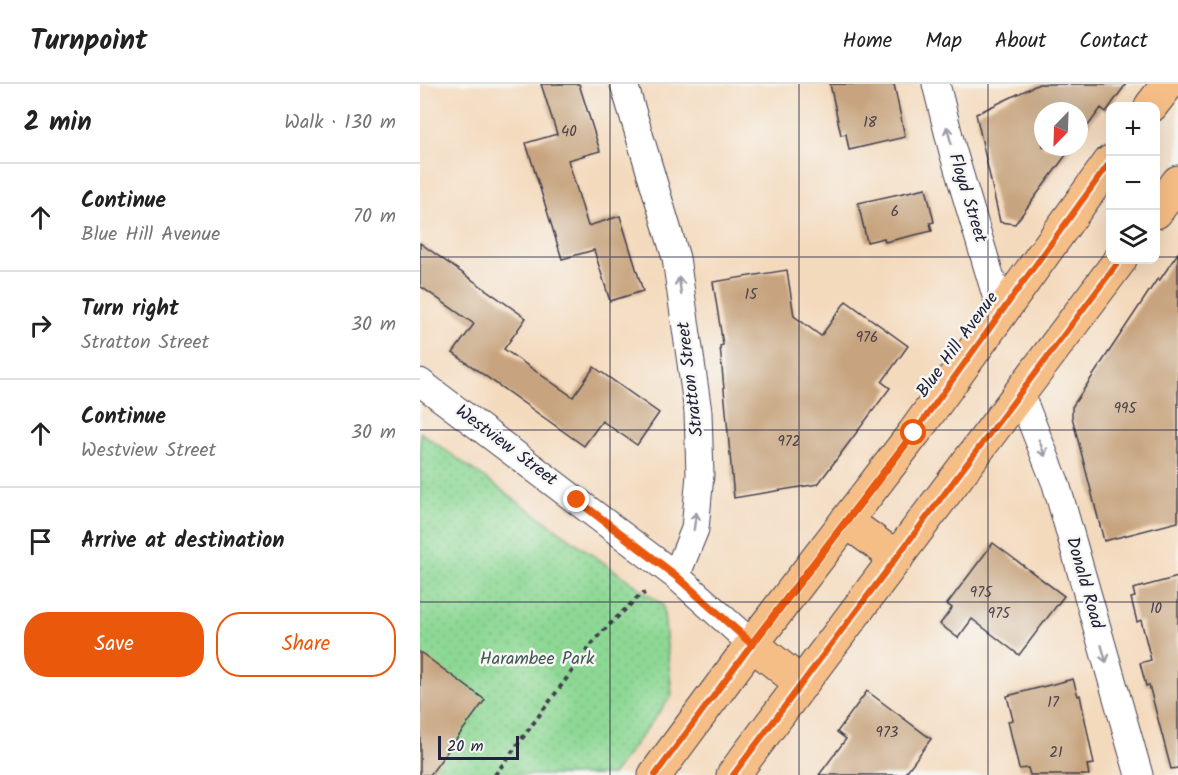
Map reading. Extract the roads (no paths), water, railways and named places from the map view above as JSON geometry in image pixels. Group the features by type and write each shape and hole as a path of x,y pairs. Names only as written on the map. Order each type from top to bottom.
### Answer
{"main road":[{"path":"1154,102 1168,84"},
{"name":"Blue Hill Avenue","path":"655,775 914,433 1106,168"},
{"path":"1157,210 1178,182"},
{"path":"733,775 1117,264"},
{"path":"846,521 897,558"},
{"path":"752,644 802,684"}],"street":[{"name":"Stratton Street","path":"624,84 676,258 698,412 700,475 695,529 676,576"},
{"name":"Floyd Street","path":"936,84 953,152 1001,312"},
{"name":"Westview Street","path":"420,382 676,576"},
{"name":"Donald Road","path":"1020,393 1056,484 1139,775"},
{"path":"676,576 752,644"}],"park label":[{"name":"Harambee Park","path":"537,659"}]}
